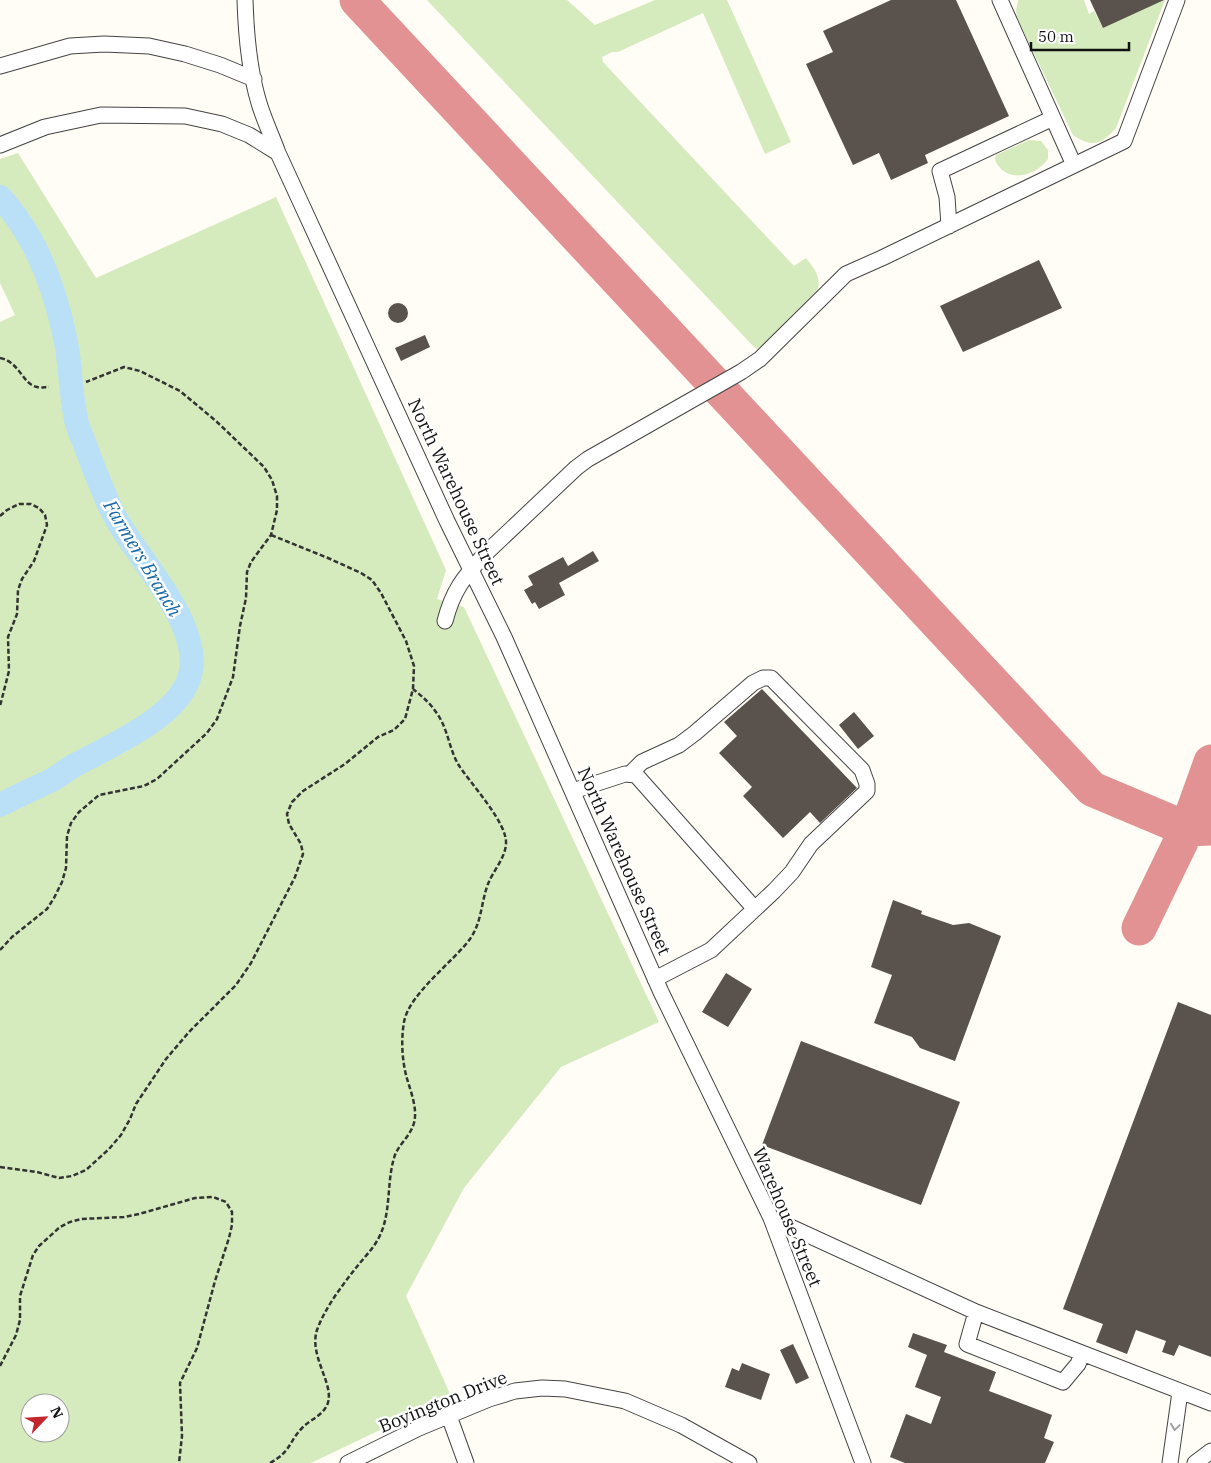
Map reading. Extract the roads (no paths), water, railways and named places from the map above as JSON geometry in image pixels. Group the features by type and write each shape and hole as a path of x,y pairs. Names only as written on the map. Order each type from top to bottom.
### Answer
{"street":[{"name":"North Warehouse Street","path":"246,0 246,34 254,79 259,102 278,153 447,521 504,637 658,986"},
{"path":"1000,0 1074,165"},
{"path":"445,621 450,603 460,582 471,569 576,468 614,444 742,372 760,359 846,274 1124,141 1177,0"},
{"path":"0,66 70,46 104,44 149,46 185,54 220,65 254,79"},
{"path":"0,145 46,126 101,115 185,116 222,124 249,135 278,153"},
{"path":"949,226 947,197 940,172 1053,118"},
{"path":"630,774 642,762 680,745 753,683 763,678 771,678 862,770 867,784 867,791 811,844 792,872 755,908 711,950 658,986"},
{"path":"573,792 625,774 636,775 755,908"},
{"name":"Warehouse Street","path":"658,986 770,1218 863,1463"},
{"path":"770,1218 976,1312 1211,1403"},
{"path":"976,1312 967,1344 1063,1382 1078,1364 1082,1354"},
{"name":"Boyington Drive","path":"348,1463 420,1428 489,1399 516,1391 542,1388 565,1389 625,1401 681,1425 749,1463"},
{"path":"1170,1463 1180,1392"},
{"path":"449,1416 466,1463"},
{"path":"1195,1463 1211,1452"}],"waterway":[{"name":"Farmers Branch","path":"0,197 25,230 44,268 51,287 58,307 67,348 73,406 77,424 103,490 123,531 167,594 179,617 188,639 192,661 188,681 180,695 156,719 52,780 0,805"}]}
